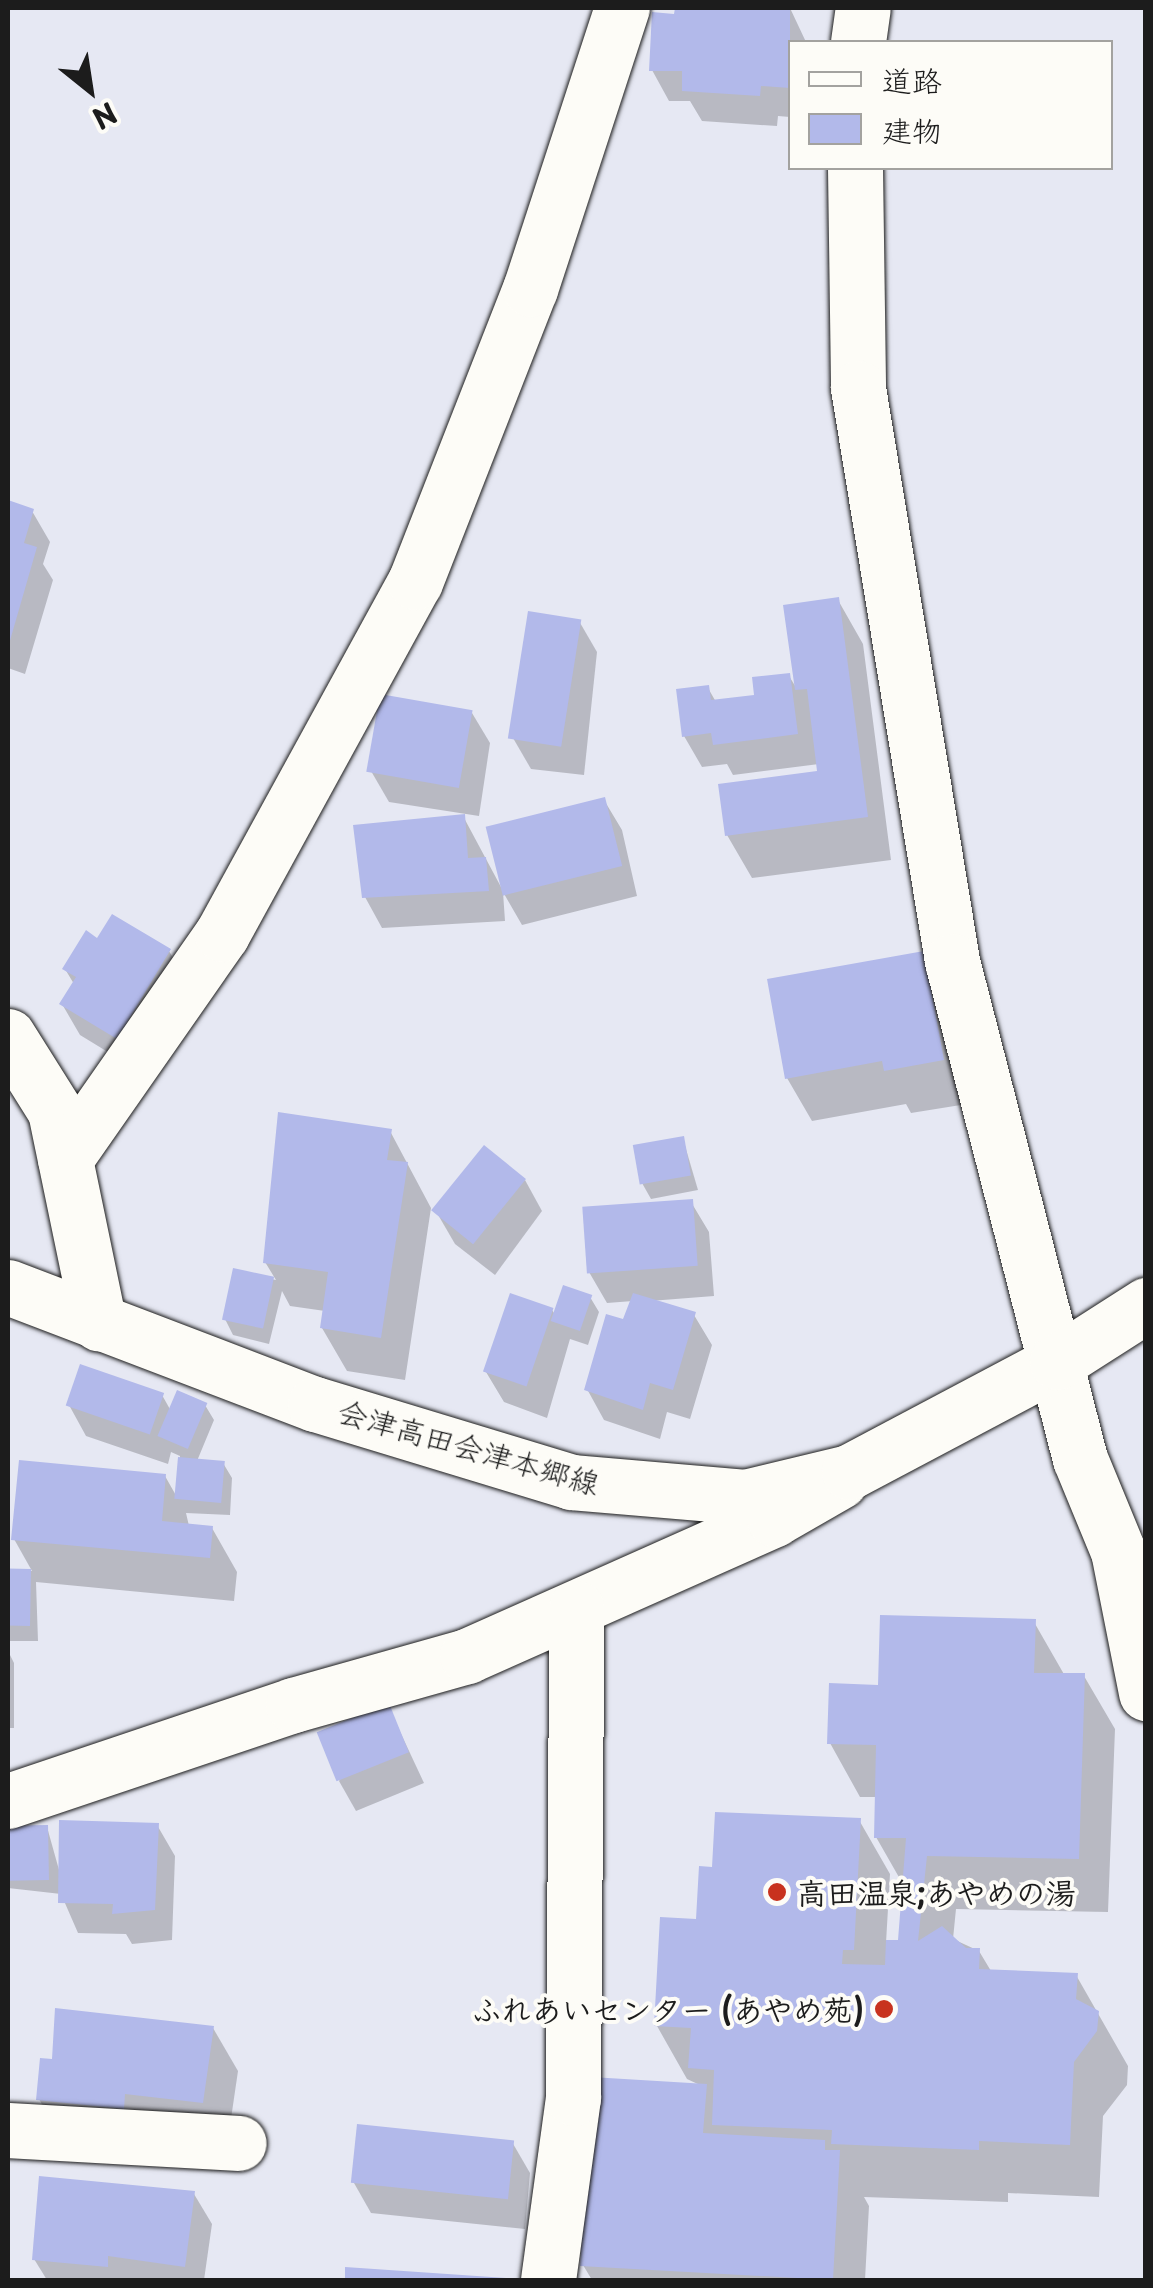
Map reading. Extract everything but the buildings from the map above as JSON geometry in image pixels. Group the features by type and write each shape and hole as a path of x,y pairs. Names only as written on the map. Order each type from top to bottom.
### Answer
{"street":[{"path":"65,1159 222,934 416,582 530,289 622,8"},
{"path":"858,40 862,8"},
{"path":"855,170 858,388 948,942 1080,1459 1118,1551 1146,1693"},
{"path":"8,1036 55,1111 99,1324"},
{"name":"会津高田会津本郷線","path":"8,1287 315,1404 552,1477 657,1493 745,1497 848,1472 1058,1362 1124,1318"},
{"path":"8,1801 293,1705 467,1656 774,1519 982,1400"},
{"path":"548,2280 573,2098 576,1608"},
{"path":"8,2130 239,2143"}],"place":[{"name":"高田温泉;あやめの湯","path":"777,1892"},
{"name":"ふれあいセンター (あやめ苑)","path":"884,2009"}]}
